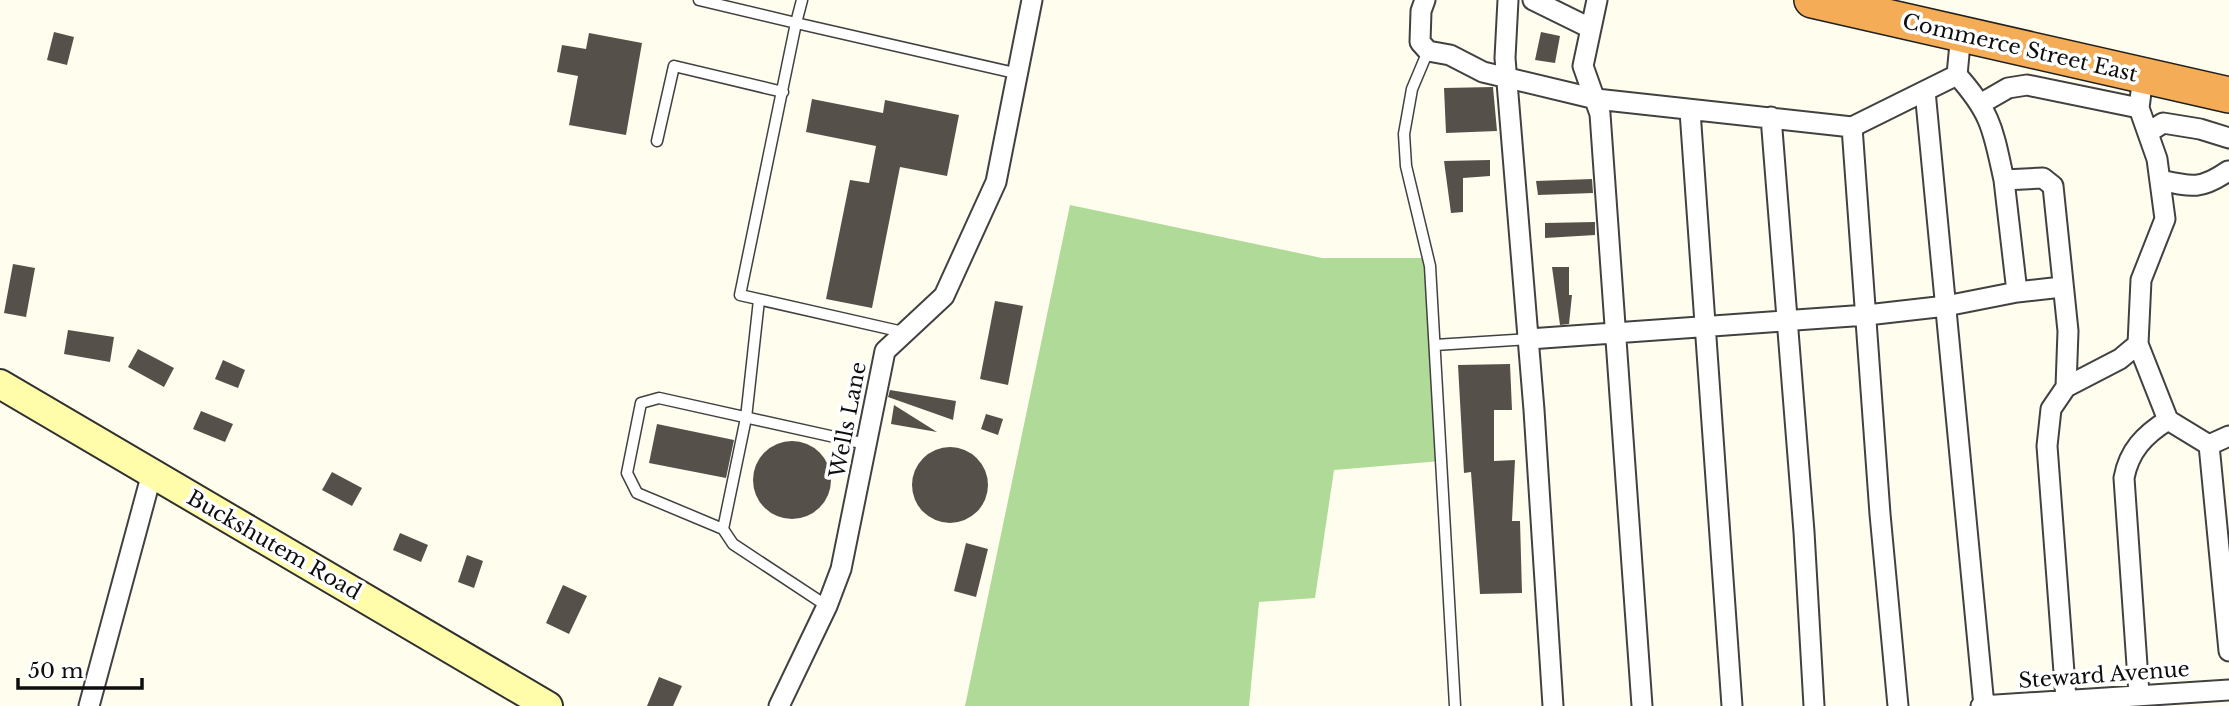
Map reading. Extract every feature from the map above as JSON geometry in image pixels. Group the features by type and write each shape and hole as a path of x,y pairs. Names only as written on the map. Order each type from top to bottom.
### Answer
{"highway":[{"name":"Commerce Street East","path":"1812,0 1961,33 2141,92 2227,97"}],"main road":[{"name":"Buckshutem Road","path":"0,384 548,706"}],"street":[{"name":"Wells Lane","path":"779,706 827,606 841,569 885,351 944,296 996,182 1032,0"},
{"path":"1425,0 1421,12 1420,42 1427,51 1450,55 1483,72 1596,100 1852,127 1956,75"},
{"path":"1508,0 1505,58 1529,339 1553,706"},
{"path":"1533,0 1590,27"},
{"path":"1597,0 1583,66 1584,77 1596,100 1616,334 1642,706"},
{"path":"1961,33 1956,75 1982,103 1992,128 2004,180 2017,292"},
{"path":"1982,103 2008,88 2027,85 2141,92 2160,180 2165,219 2141,280 2138,344 2168,420 2209,445"},
{"path":"1925,91 1983,706"},
{"path":"1690,111 1732,706"},
{"path":"1771,117 1788,319 1814,706"},
{"path":"2149,132 2164,123 2200,129 2229,138"},
{"path":"1852,127 1880,514 1898,706"},
{"path":"2160,180 2183,185 2208,185 2229,170"},
{"path":"2004,180 2043,178 2053,186 2067,331 2066,387"},
{"path":"1529,339 1867,314 1946,306 2017,292 2062,287"},
{"path":"2066,699 2047,446 2051,409 2066,387 2120,359 2138,344"},
{"path":"2139,694 2123,478 2127,460 2138,444 2168,420"},
{"path":"2209,445 2229,436"},
{"path":"2209,445 2229,651"},
{"path":"89,706 152,473"},
{"name":"Steward Avenue","path":"1983,706 2229,690"}],"lane":[{"path":"699,0 1019,74"},
{"path":"802,0 740,295 904,332"},
{"path":"1427,51 1412,89 1404,134 1406,166 1430,266 1455,706"},
{"path":"657,141 674,66 783,92"},
{"path":"723,529 746,418 759,300"},
{"path":"1435,345 1529,339"},
{"path":"827,606 733,544 723,529 637,493 627,473 641,402 659,398 866,444"}],"green space":[{"path":"1070,205 1322,258 1427,258 1441,461 1334,470 1315,598 1259,602 1249,706 965,706"}],"building":[{"path":"54,32 74,37 67,65 47,60"},
{"path":"1541,32 1560,36 1555,63 1535,60"},
{"path":"589,33 642,43 626,135 569,125 578,76 557,72 562,45 586,49"},
{"path":"1493,87 1497,131 1446,133 1444,88"},
{"path":"812,99 883,113 885,100 959,115 947,176 900,167 872,308 826,299 850,180 869,183 876,146 806,132"},
{"path":"1490,160 1490,176 1463,178 1463,212 1451,213 1444,161"},
{"path":"1592,179 1593,193 1538,195 1536,181"},
{"path":"1595,222 1595,235 1545,238 1545,223"},
{"path":"13,264 35,268 26,317 4,313"},
{"path":"1552,267 1569,267 1569,295 1572,295 1569,324 1560,325"},
{"path":"995,301 1023,306 1008,385 980,379"},
{"path":"68,330 114,337 110,362 64,354"},
{"path":"138,349 174,368 164,387 128,367"},
{"path":"223,360 245,370 238,388 215,379"},
{"path":"1510,364 1512,410 1494,410 1494,461 1515,460 1512,521 1520,521 1522,593 1480,594 1471,472 1464,473 1458,365"},
{"path":"890,390 956,401 953,420 888,397"},
{"path":"894,405 937,432 891,424"},
{"path":"201,411 233,424 225,442 193,429"},
{"path":"986,414 1003,419 998,435 981,429"},
{"path":"657,424 734,440 726,478 649,463"},
{"path":"792,441 807,444 819,453 828,465 831,480 828,495 819,507 807,516 792,519 777,516 765,507 756,495 753,480 756,465 765,453 777,444"},
{"path":"943,447 957,447 971,453 982,464 988,485 985,500 977,512 957,523 943,523 929,517 918,506 912,492 912,478 918,464 929,453"},
{"path":"332,472 362,488 352,506 322,490"},
{"path":"400,533 428,545 421,562 393,550"},
{"path":"966,543 988,549 976,597 954,591"},
{"path":"467,555 483,561 474,588 458,582"},
{"path":"563,585 587,596 569,634 546,623"},
{"path":"659,677 682,686 673,706 647,706"}]}
